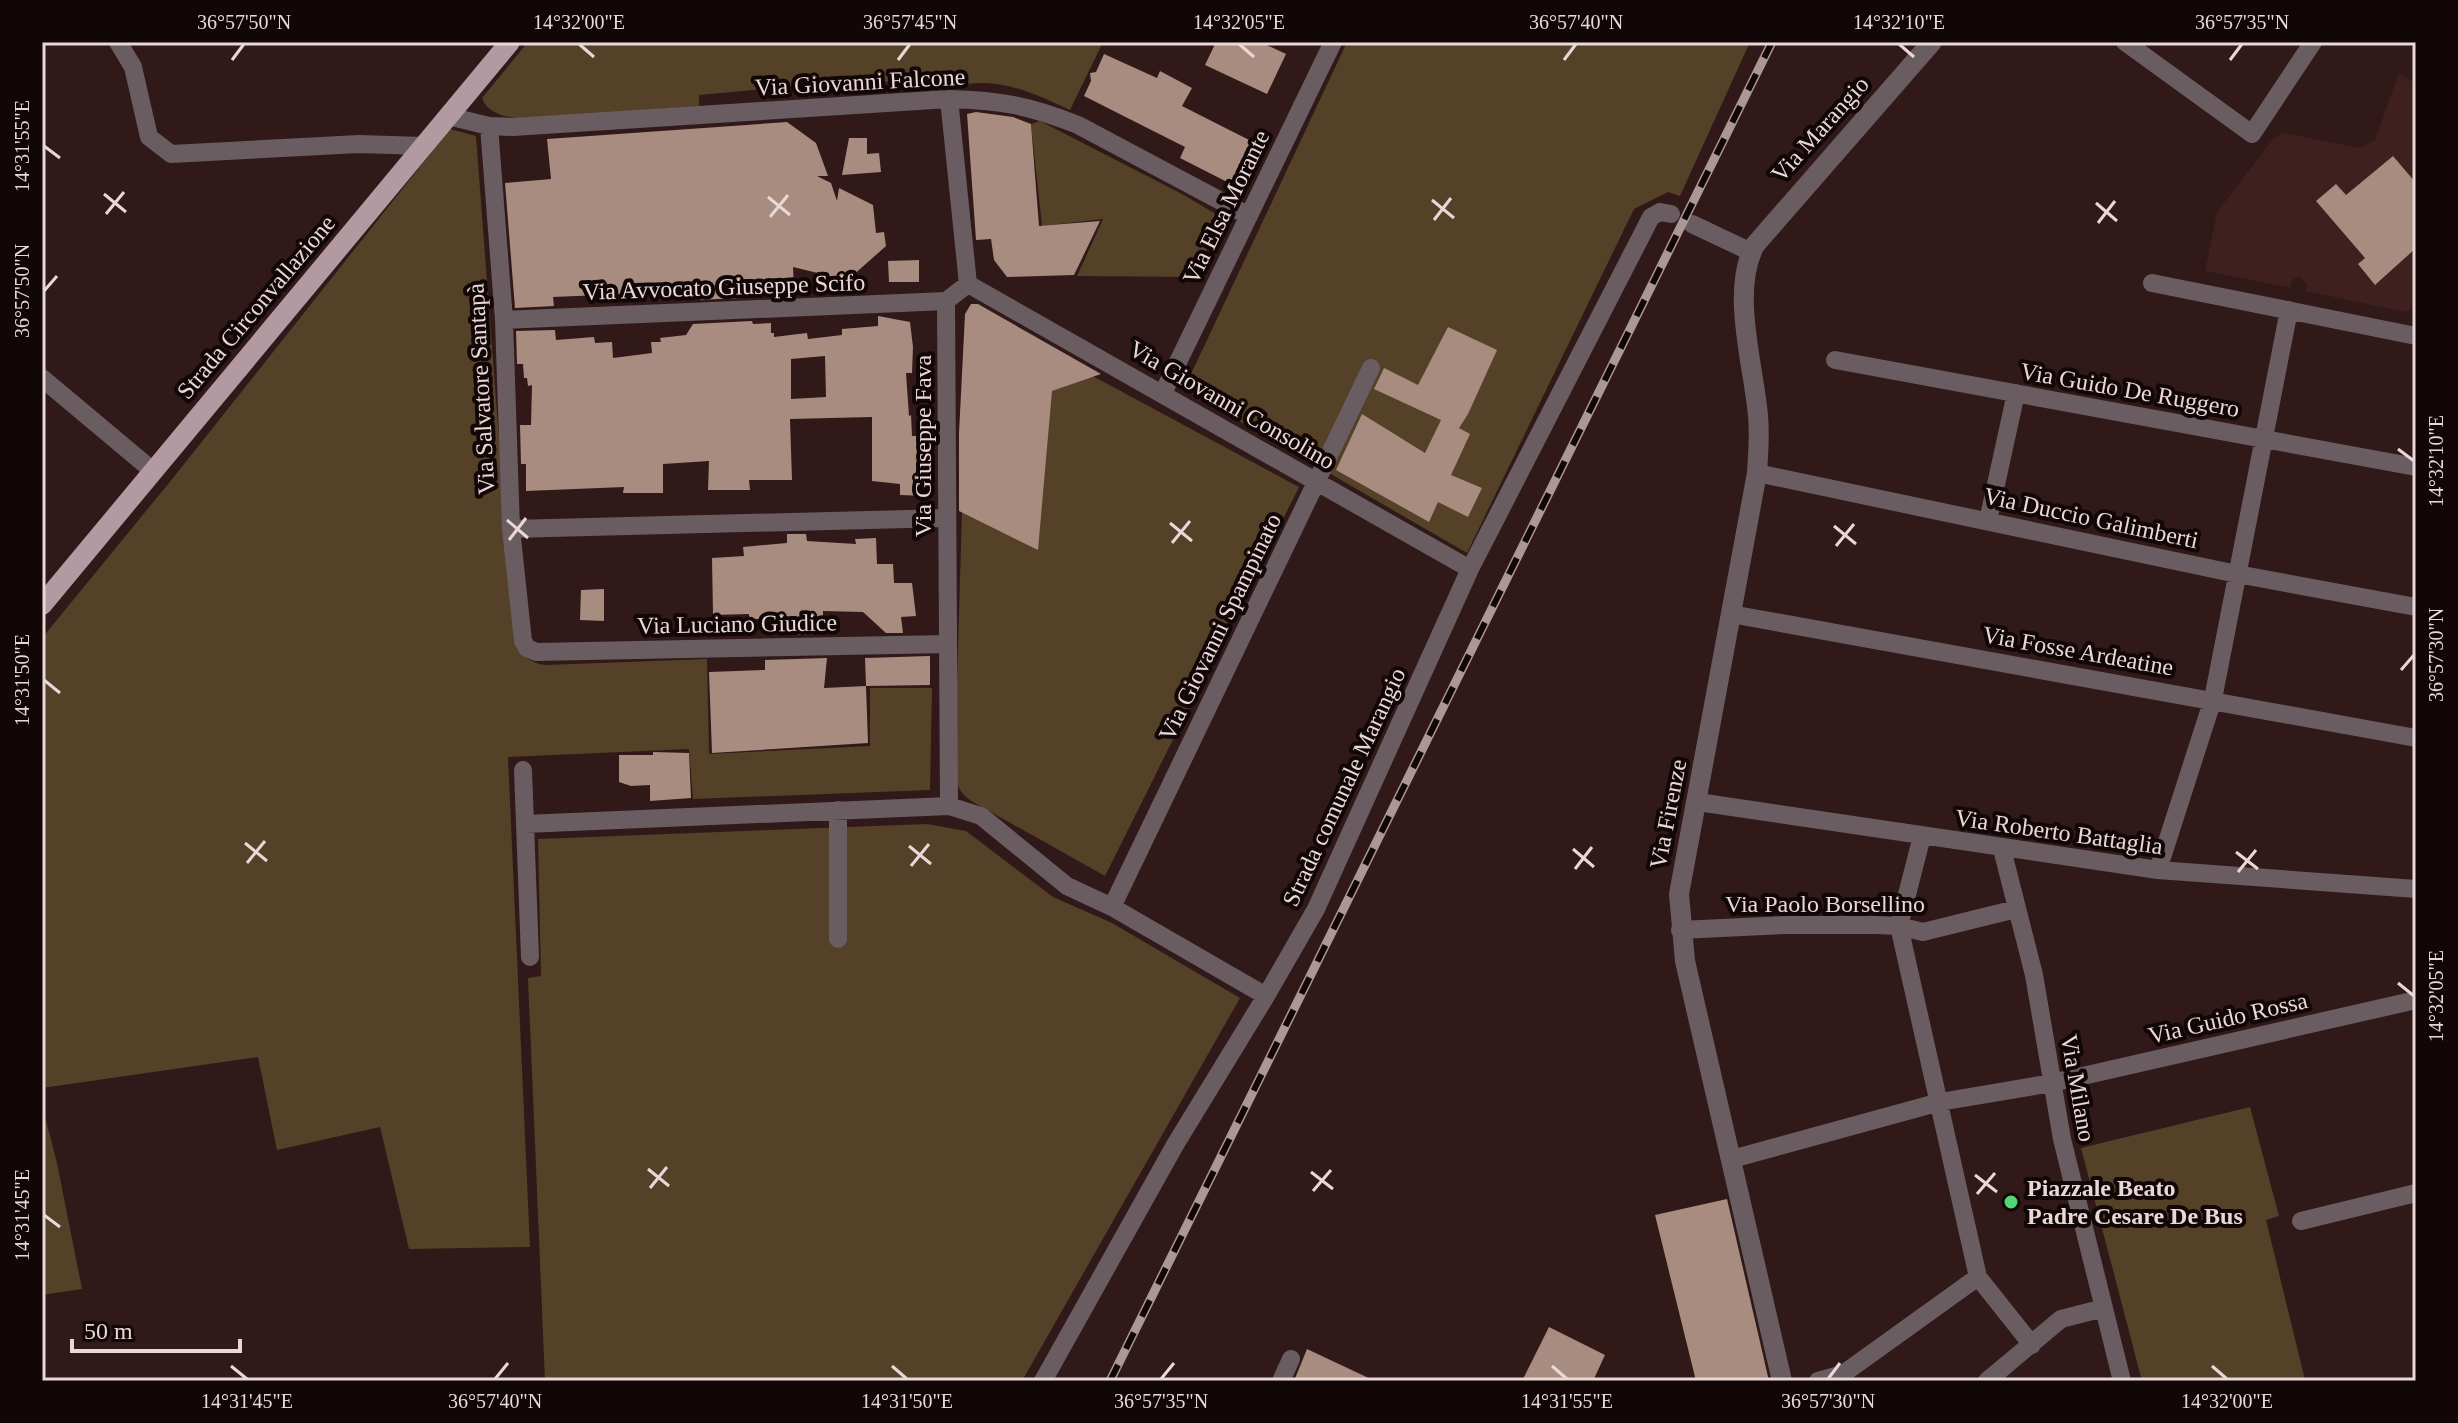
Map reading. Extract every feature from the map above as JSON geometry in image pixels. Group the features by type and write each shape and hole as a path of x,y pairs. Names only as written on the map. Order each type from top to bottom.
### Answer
{"main road":[{"name":"Strada Circonvallazione","path":"42,605 510,42"}],"street":[{"path":"118,42 133,67 149,137 171,154 359,144 423,146"},
{"name":"Via Elsa Morante","path":"1163,393 1333,42"},
{"name":"Via Marangio","path":"1751,252 1784,209 1932,42"},
{"path":"2125,42 2252,134 2313,42"},
{"path":"946,301 968,284 949,99"},
{"name":"Via Giovanni Falcone","path":"448,116 489,126 513,127 949,99 995,100 1050,113 1078,125 1249,216"},
{"name":"Via Salvatore Santapà","path":"489,126 504,320 511,529 523,641 527,648"},
{"name":"Strada comunale Marangio","path":"1043,1381 1175,1145 1316,909 1470,569 1651,217 1660,212 1671,214"},
{"path":"1692,224 1751,252"},
{"name":"Via Firenze","path":"1751,252 1745,275 1744,303 1759,419 1757,473 1679,894 1685,961 1782,1381"},
{"path":"2152,283 2416,336"},
{"name":"Via Giovanni Consolino","path":"968,284 1470,569"},
{"name":"Via Avvocato Giuseppe Scifo","path":"504,320 946,301"},
{"name":"Via Giuseppe Fava","path":"946,301 949,806"},
{"path":"2158,870 2213,699 2289,310"},
{"name":"Via Guido De Ruggero","path":"1835,360 2416,467"},
{"name":"Via Giovanni Spampinato","path":"1112,907 1371,368"},
{"path":"42,378 153,471"},
{"path":"1988,521 2016,393"},
{"name":"Via Duccio Galimberti","path":"1757,473 2237,574 2416,607"},
{"path":"511,529 947,518"},
{"name":"Via Fosse Ardeatine","path":"1731,614 2416,738"},
{"name":"Via Luciano Giudice","path":"527,648 536,652 948,644"},
{"path":"523,770 530,957"},
{"name":"Via Roberto Battaglia","path":"1698,802 2158,870 2416,889"},
{"path":"525,824 949,806 981,816 1067,886 1112,907 1266,996"},
{"path":"838,810 838,939"},
{"path":"1922,836 1899,926 1932,1098 1973,1280 2026,1350"},
{"name":"Via Milano","path":"2002,849 2034,975 2062,1139 2122,1381"},
{"name":"Via Paolo Borsellino","path":"1680,930 1785,925 1899,926 1923,932 2016,909"},
{"name":"Via Guido Rossa","path":"1932,1098 2052,1083 2416,1000"},
{"path":"1732,1159 1932,1098"},
{"path":"2301,1221 2416,1193"},
{"path":"1818,1381 1846,1378 1973,1280"},
{"path":"1987,1381 2061,1319 2104,1308"},
{"path":"1281,1381 1291,1359"}],"shaded area":[{"path":"528,42 1103,42 1070,110 1007,86 976,83 933,86 917,80 699,95 699,106 521,119 498,114 488,108 482,98"},
{"path":"1347,42 1628,42 1633,45 1637,42 1750,42 1680,196 1668,192 1634,209 1467,553 1184,389"},
{"path":"2399,73 2416,84 2416,305 2406,312 2305,291 2307,284 2299,276 2292,280 2290,288 2205,271 2217,212 2274,138 2283,133 2360,148 2375,140"},
{"path":"1040,121 1219,216 1197,277 1077,276 1103,219 1042,226 1031,124"},
{"path":"450,129 476,136 514,637 519,648 534,662 546,665 707,659 709,754 870,746 870,688 932,688 930,790 693,799 689,749 508,757 530,1247 409,1249 380,1127 277,1150 258,1057 42,1088 42,638"},
{"path":"968,309 1299,487 1105,876 973,802 961,792 956,780"},
{"path":"927,824 966,831 1053,897 1112,923 1240,998 1022,1381 545,1381 528,978 541,976 538,839"},
{"path":"42,1105 82,1289 42,1295"},
{"path":"2250,1107 2279,1216 2266,1220 2305,1380 2142,1381 2081,1148"}],"building":[{"path":"1216,42 1260,42 1286,54 1267,94 1205,65"},
{"path":"1104,54 1157,78 1160,71 1192,88 1182,106 1257,144 1235,186 1180,158 1185,147 1084,96 1091,81 1090,73 1096,72"},
{"path":"976,112 1013,117 1031,124 1039,226 1100,221 1074,275 1007,277 994,260 991,239 976,240 967,114"},
{"path":"787,122 816,143 828,176 817,176 831,183 837,201 839,188 873,205 876,233 884,232 886,246 851,277 834,277 793,267 794,288 740,290 743,298 694,300 694,291 553,297 554,306 515,308 505,183 551,179 547,139"},
{"path":"849,138 867,138 867,154 879,153 881,172 842,175"},
{"path":"2393,156 2416,183 2416,248 2375,285 2358,264 2365,258 2316,201 2336,184 2346,195"},
{"path":"919,260 919,282 889,282 888,261"},
{"path":"971,304 978,304 1101,374 1052,391 1038,550 959,511 965,314"},
{"path":"878,316 910,322 912,373 906,373 909,416 912,436 925,436 925,496 900,495 900,484 872,481 872,417 790,419 792,480 749,480 750,490 708,490 709,461 663,464 663,493 623,493 624,487 526,491 526,464 521,464 520,425 531,425 532,385 528,386 527,378 524,378 523,364 517,364 516,331 555,330 556,340 594,337 595,343 612,342 613,358 652,353 651,342 686,335 693,324 771,323 774,337 807,333 808,339 842,335 842,329 878,326","holes":["825,356 826,397 791,399 791,359"]},
{"path":"1448,327 1497,350 1459,428 1470,434 1451,475 1482,488 1468,517 1438,502 1429,522 1336,470 1362,414 1425,453 1441,420 1374,389 1384,368 1418,385"},
{"path":"787,534 806,534 807,541 856,544 855,539 876,538 877,564 893,564 894,583 912,583 916,616 901,617 903,633 886,633 863,612 823,611 823,620 812,620 813,635 770,635 770,619 749,619 749,614 713,615 712,558 744,556 743,547 787,543"},
{"path":"604,589 604,621 580,620 581,590"},
{"path":"930,656 930,685 866,686 865,658"},
{"path":"827,658 824,688 866,686 868,743 712,753 709,672 765,670 765,660"},
{"path":"653,752 689,753 691,798 650,801 650,785 631,786 619,782 619,755 653,755"},
{"path":"1727,1199 1769,1381 1696,1381 1655,1215"},
{"path":"1549,1327 1605,1355 1593,1381 1522,1381"},
{"path":"1307,1349 1375,1381 1294,1381"}],"railway":[{"path":"1110,1381 1772,42"}],"place":[{"name":"Piazzale Beato Padre Cesare De Bus","path":"2011,1202"}]}
